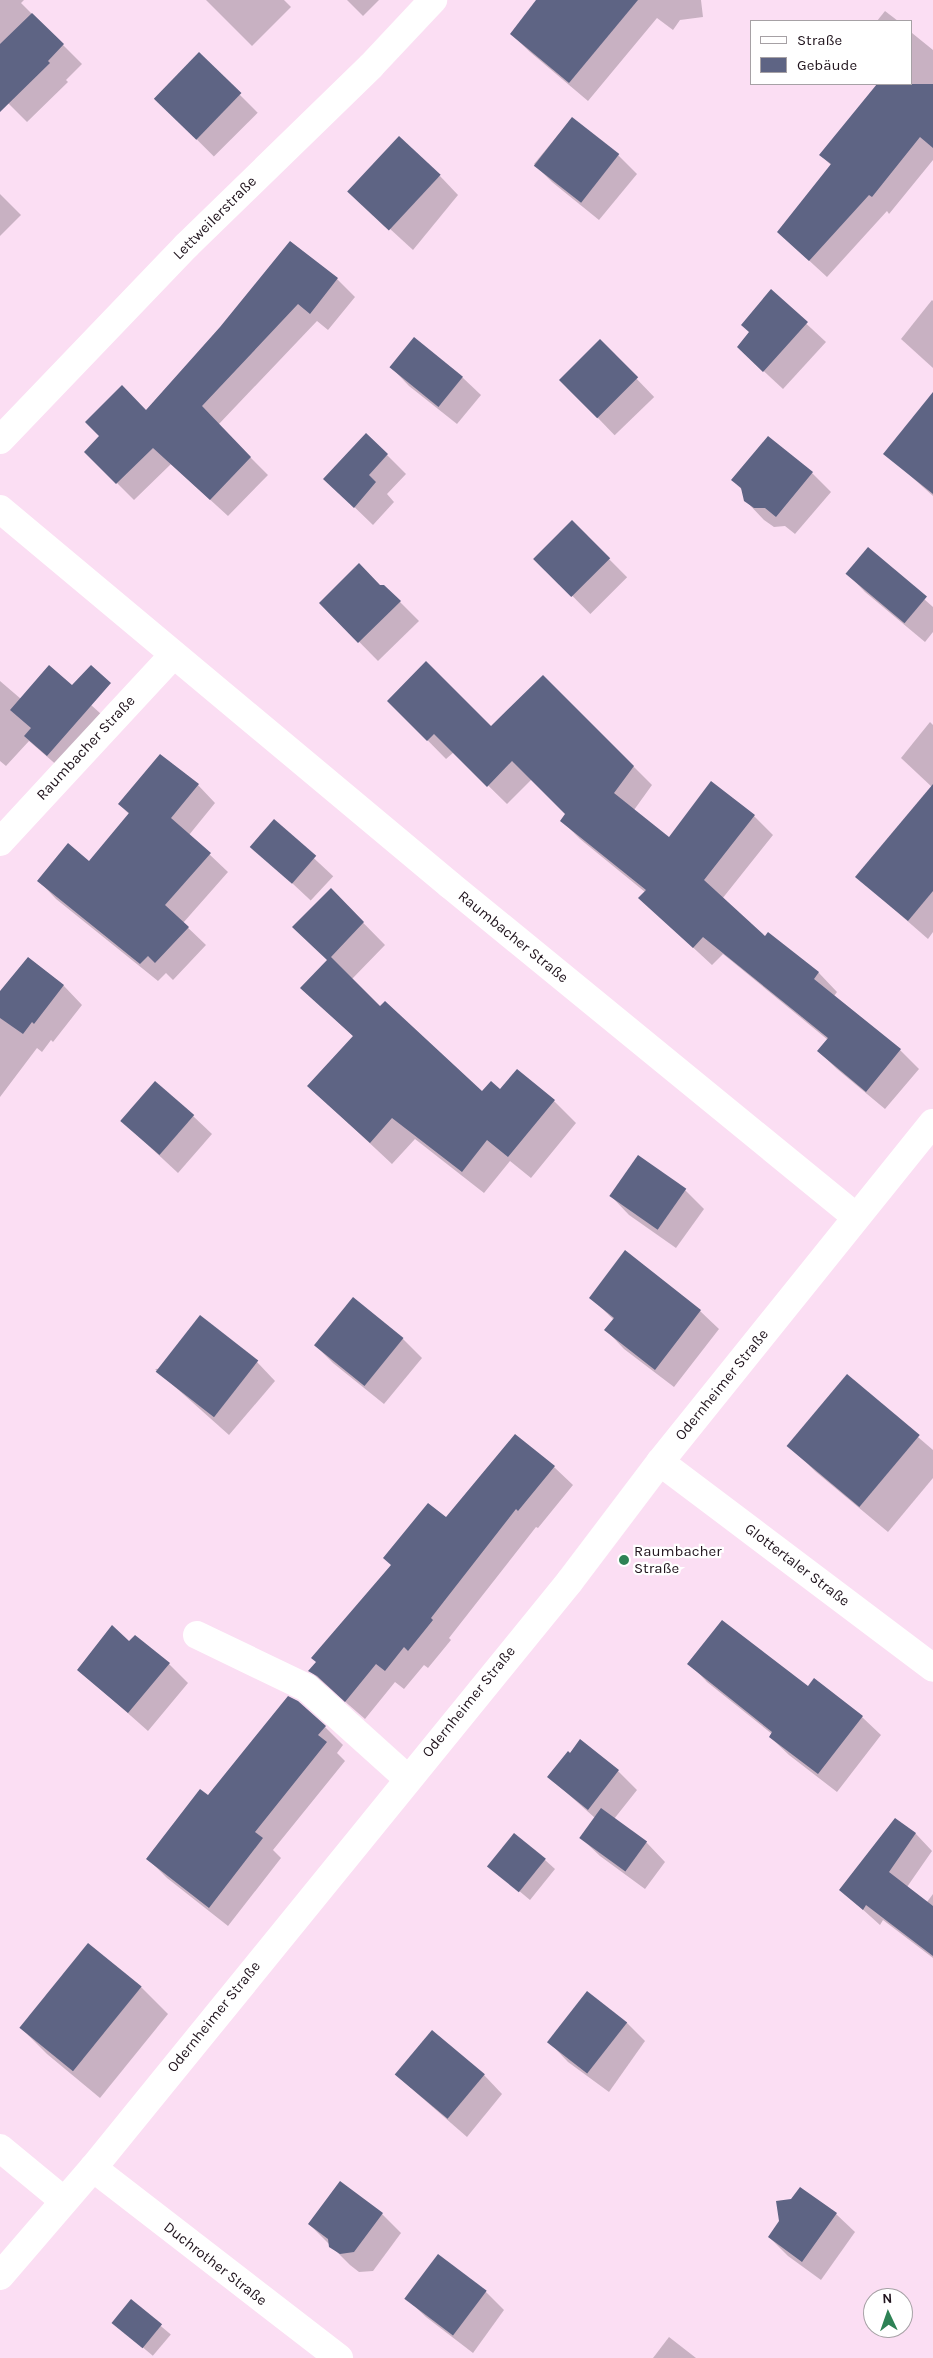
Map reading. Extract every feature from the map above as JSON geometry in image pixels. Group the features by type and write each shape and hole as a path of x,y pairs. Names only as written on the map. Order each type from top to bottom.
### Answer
{"street":[{"name":"Lettweilerstraße","path":"0,440 186,246 371,66 433,0"},
{"name":"Raumbacher Straße","path":"0,509 173,655 856,1217"},
{"name":"Raumbacher Straße","path":"0,842 173,655"},
{"name":"Odernheimer Straße","path":"0,2276 92,2168 407,1778 564,1588 660,1462 933,1124"},
{"name":"Glottertaler Straße","path":"660,1462 933,1668"},
{"path":"197,1635 307,1688 407,1778"},
{"path":"0,2148 64,2201"},
{"name":"Duchrother Straße","path":"92,2168 339,2358"}],"building":[{"path":"536,0 638,0 569,83 510,34"},
{"path":"32,13 64,44 48,61 50,63 0,112 0,44"},
{"path":"199,52 241,93 196,140 154,99"},
{"path":"933,84 933,148 920,137 872,197 869,195 809,261 777,232 831,164 819,155 876,85"},
{"path":"572,117 619,154 581,203 534,166"},
{"path":"399,136 441,175 389,230 347,192"},
{"path":"290,241 338,278 310,314 298,304 202,406 251,457 210,500 153,448 116,484 84,452 99,436 85,422 122,385 146,410 220,327"},
{"path":"771,289 808,322 763,372 737,347 749,332 741,325"},
{"path":"414,337 463,377 438,407 389,367"},
{"path":"600,339 638,377 597,418 559,380"},
{"path":"933,392 933,494 883,454"},
{"path":"366,433 388,454 369,475 376,482 354,508 323,479"},
{"path":"768,436 813,472 776,517 765,508 754,508 744,501 741,488 731,480"},
{"path":"572,520 610,558 571,597 533,559"},
{"path":"868,547 927,596 904,623 846,574"},
{"path":"359,563 380,585 384,585 401,601 358,643 319,603"},
{"path":"426,661 491,726 543,675 634,766 614,793 669,837 711,781 755,815 704,880 765,936 768,932 819,972 814,979 901,1049 866,1092 817,1051 828,1038 703,937 693,948 638,898 646,890 560,821 565,814 512,761 487,787 434,734 427,741 387,701"},
{"path":"49,665 72,685 91,665 111,683 47,756 24,736 31,728 10,710"},
{"path":"160,754 199,784 171,818 211,853 165,905 189,927 155,963 148,956 140,964 37,881 68,843 89,861 129,813 118,804"},
{"path":"933,784 933,891 908,921 855,877"},
{"path":"274,819 316,856 292,884 250,847"},
{"path":"331,888 364,922 331,957 380,1006 385,1001 482,1091 491,1081 500,1089 517,1069 555,1100 508,1157 487,1140 462,1172 392,1118 370,1143 307,1086 353,1036 300,988 327,960 292,927"},
{"path":"28,957 64,985 34,1024 32,1022 23,1034 0,1018 0,991"},
{"path":"155,1081 194,1115 159,1155 120,1121"},
{"path":"638,1155 686,1189 658,1230 609,1196"},
{"path":"625,1250 701,1310 655,1370 604,1330 614,1318 589,1298"},
{"path":"353,1297 404,1338 364,1386 314,1345"},
{"path":"200,1315 258,1361 214,1417 156,1372"},
{"path":"847,1374 920,1435 859,1507 787,1446"},
{"path":"515,1434 555,1466 518,1511 516,1509 431,1618 433,1620 408,1651 404,1647 385,1671 376,1664 345,1702 317,1676 308,1671 316,1662 311,1658 391,1565 383,1558 428,1503 446,1517"},
{"path":"722,1620 808,1686 814,1678 863,1716 818,1774 769,1737 772,1732 687,1664"},
{"path":"112,1625 129,1641 135,1635 170,1663 128,1713 77,1670"},
{"path":"288,1696 298,1701 326,1726 318,1735 327,1742 255,1832 263,1838 209,1908 146,1859 200,1789 208,1795"},
{"path":"580,1739 619,1770 588,1810 547,1777 568,1751 570,1753"},
{"path":"601,1808 647,1842 625,1871 579,1838"},
{"path":"895,1818 916,1833 889,1872 933,1906 933,1956 866,1905 863,1910 839,1890"},
{"path":"514,1833 546,1859 519,1892 487,1866"},
{"path":"88,1943 142,1986 73,2071 19,2028"},
{"path":"587,1991 627,2022 587,2074 547,2042"},
{"path":"432,2030 485,2074 448,2119 395,2074"},
{"path":"340,2181 383,2213 354,2252 340,2254 329,2247 328,2239 308,2224"},
{"path":"800,2187 837,2213 802,2262 768,2237 779,2221 776,2201 791,2199"},
{"path":"438,2254 487,2291 453,2335 404,2299"},
{"path":"131,2299 162,2324 143,2348 111,2323"}],"place":[{"name":"Raumbacher Straße","path":"624,1560"}]}
